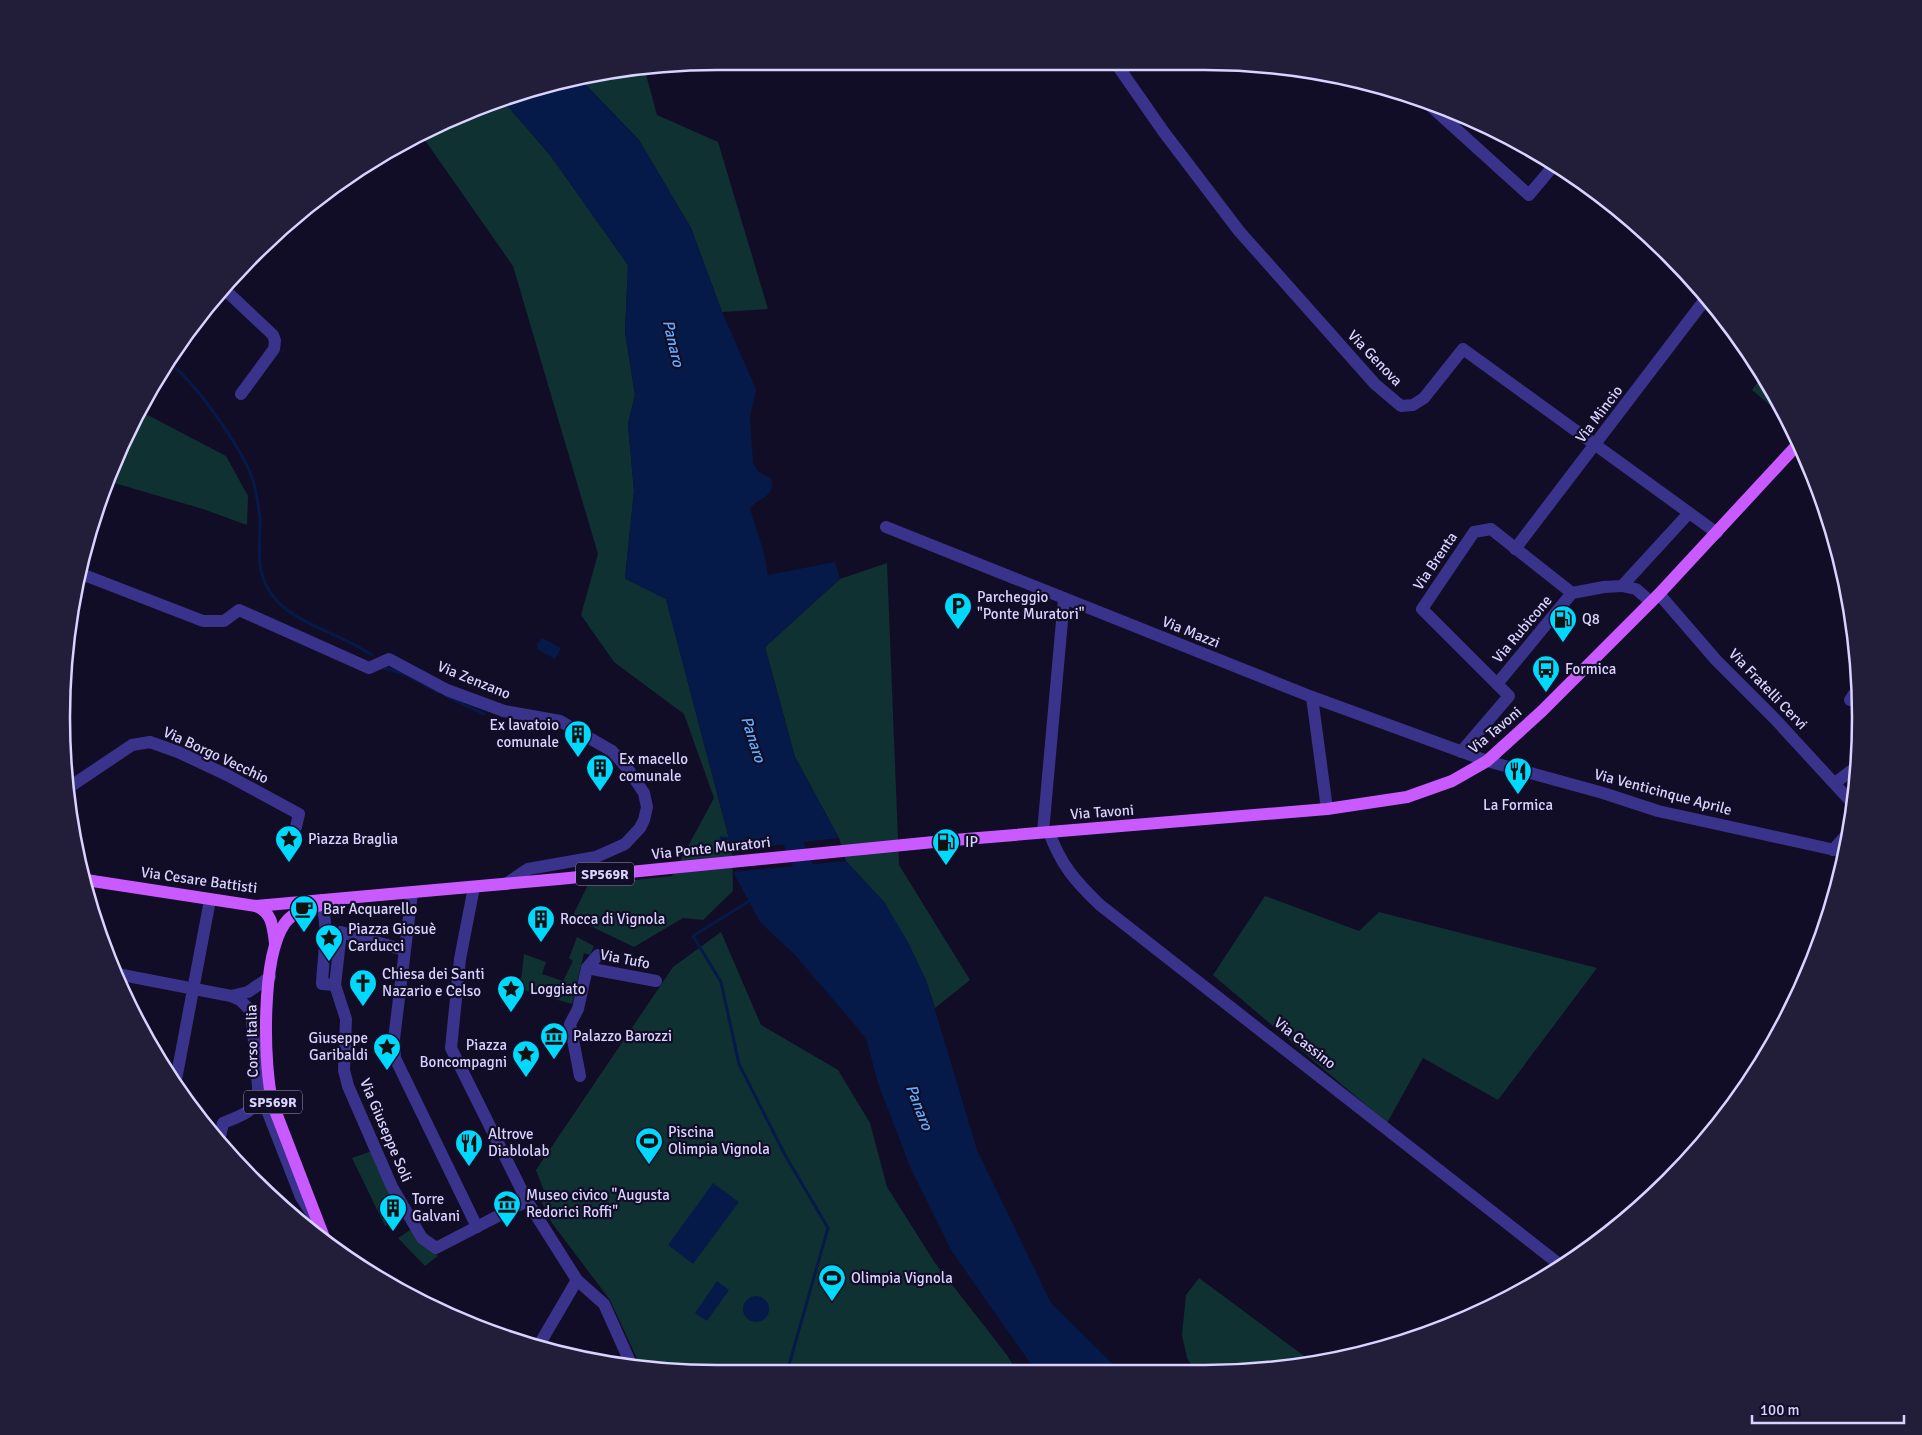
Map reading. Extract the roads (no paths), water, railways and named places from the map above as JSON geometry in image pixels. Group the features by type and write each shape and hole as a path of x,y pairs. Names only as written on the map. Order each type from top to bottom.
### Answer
{"main road":[{"name":"Via Tavoni","path":"908,845 1327,809 1407,797 1452,781 1487,761 1542,710 1655,598 1793,449"},
{"name":"Via Ponte Muratori","path":"337,900 908,845"},
{"name":"Via Cesare Battisti","path":"91,881 256,906 337,900"},
{"name":"Corso Italia","path":"275,944 286,922 292,916 300,911 337,900"},
{"name":"Corso Italia","path":"256,906 264,909 269,916 273,924 275,944 266,1021 268,1087 309,1194 310,1220"}],"street":[{"name":"Via Genova","path":"1121,70 1239,232 1375,384 1401,406 1413,405 1424,398 1464,349 1717,533"},
{"path":"1440,114 1529,195 1550,170"},
{"path":"229,293 273,335 275,341 274,349 241,394"},
{"name":"Via Mincio","path":"1515,549 1702,304"},
{"path":"1622,586 1689,513"},
{"name":"Via Mazzi","path":"886,527 1312,697 1487,761"},
{"name":"Via Brenta","path":"1497,684 1422,610 1474,532 1491,530 1515,549"},
{"name":"Via Rubicone","path":"1515,549 1572,593"},
{"name":"Via Zenzano","path":"86,576 203,621 224,621 239,610 369,668 389,658 447,690 496,708 560,721 612,751 628,769 644,794 647,807 640,828 625,844 596,858 528,869 506,884"},
{"name":"Via Rubicone","path":"1461,752 1509,696 1497,684 1572,593 1604,586 1622,586"},
{"name":"Via Fratelli Cervi","path":"1622,586 1636,589 1655,598 1847,797"},
{"path":"1046,832 1064,599"},
{"path":"1312,697 1327,809"},
{"name":"Via Borgo Vecchio","path":"74,784 132,745 150,742 178,752 227,775 299,814 296,827"},
{"name":"Via Venticinque Aprile","path":"1487,761 1603,793 1658,811 1838,851"},
{"path":"1835,783 1850,772"},
{"name":"Via Cassino","path":"1046,832 1075,881 1100,904 1555,1261"},
{"path":"474,887 460,959 450,1048 527,1201 578,1280 604,1304 628,1358"},
{"path":"412,893 394,1039 395,1058 477,1227 527,1201"},
{"path":"177,1074 210,900"},
{"path":"322,906 325,916 325,932 322,984 335,985 341,932 404,950"},
{"path":"580,1076 570,1024 578,1009 587,968 598,954"},
{"name":"Via Tufo","path":"587,968 656,981"},
{"path":"124,975 231,996 248,992 270,977"},
{"name":"Via Giuseppe Soli","path":"335,985 346,1019 344,1070 348,1086 392,1187 422,1238 436,1248 477,1227"},
{"name":"Corso Italia","path":"231,996 240,1000 249,1009 252,1020 258,1087 309,1219"},
{"path":"221,1132 223,1123 252,1110 257,1103 258,1087"},
{"path":"542,1341 578,1280"}],"water":[{"path":"584,84 639,140 691,228 722,312 756,389 750,417 753,464 758,471 771,479 772,485 769,494 750,509 764,553 768,575 835,562 840,579 765,647 795,757 839,838 732,850 666,599 625,579 634,491 628,424 635,395 625,332 628,265 550,155 507,105"},
{"path":"542,638 561,648 555,659 537,649 538,646 536,645"},
{"path":"846,861 884,902 908,942 926,980 977,1150 1051,1303 1114,1365 1032,1365 951,1250 910,1167 878,1083 866,1038 796,956 760,922 733,872"},
{"path":"713,1183 739,1202 693,1264 668,1245"},
{"path":"717,1281 729,1290 707,1321 695,1313"},
{"path":"756,1296 765,1300 769,1309 765,1318 756,1322 747,1318 743,1309 747,1300"}],"waterway":[{"path":"174,367 207,404 233,440 251,474 260,514 260,563 265,582 270,591 277,601 297,616 372,655"},
{"path":"384,668 405,674 438,692"},
{"path":"446,696 484,714"},
{"name":"Panaro","path":"783,819 804,868 815,887"},
{"path":"721,838 733,839"},
{"path":"751,900 693,936 721,982 739,1064 785,1155 828,1228 789,1365"}],"place":[{"name":"Parcheggio \"Ponte Muratori\"","path":"958,630"},
{"name":"Q8","path":"1563,643"},
{"name":"Formica","path":"1546,693"},
{"name":"Ex lavatoio comunale","path":"578,758"},
{"name":"Ex macello comunale","path":"600,792"},
{"name":"La Formica","path":"1518,795"},
{"name":"Piazza Braglia","path":"289,863"},
{"name":"IP","path":"946,866"},
{"name":"Bar Acquarello","path":"304,933"},
{"name":"Rocca di Vignola","path":"541,943"},
{"name":"Piazza Giosuè Carducci","path":"329,962"},
{"name":"Chiesa dei Santi Nazario e Celso","path":"363,1007"},
{"name":"Loggiato","path":"511,1013"},
{"name":"Palazzo Barozzi","path":"554,1060"},
{"name":"Giuseppe Garibaldi","path":"387,1071"},
{"name":"Piazza Boncompagni","path":"526,1078"},
{"name":"Piscina Olimpia Vignola","path":"649,1165"},
{"name":"Altrove Diablolab","path":"469,1167"},
{"name":"Museo civico \"Augusta Redorici Roffi\"","path":"507,1228"},
{"name":"Torre Galvani","path":"393,1232"},
{"name":"Olimpia Vignola","path":"832,1302"}]}
